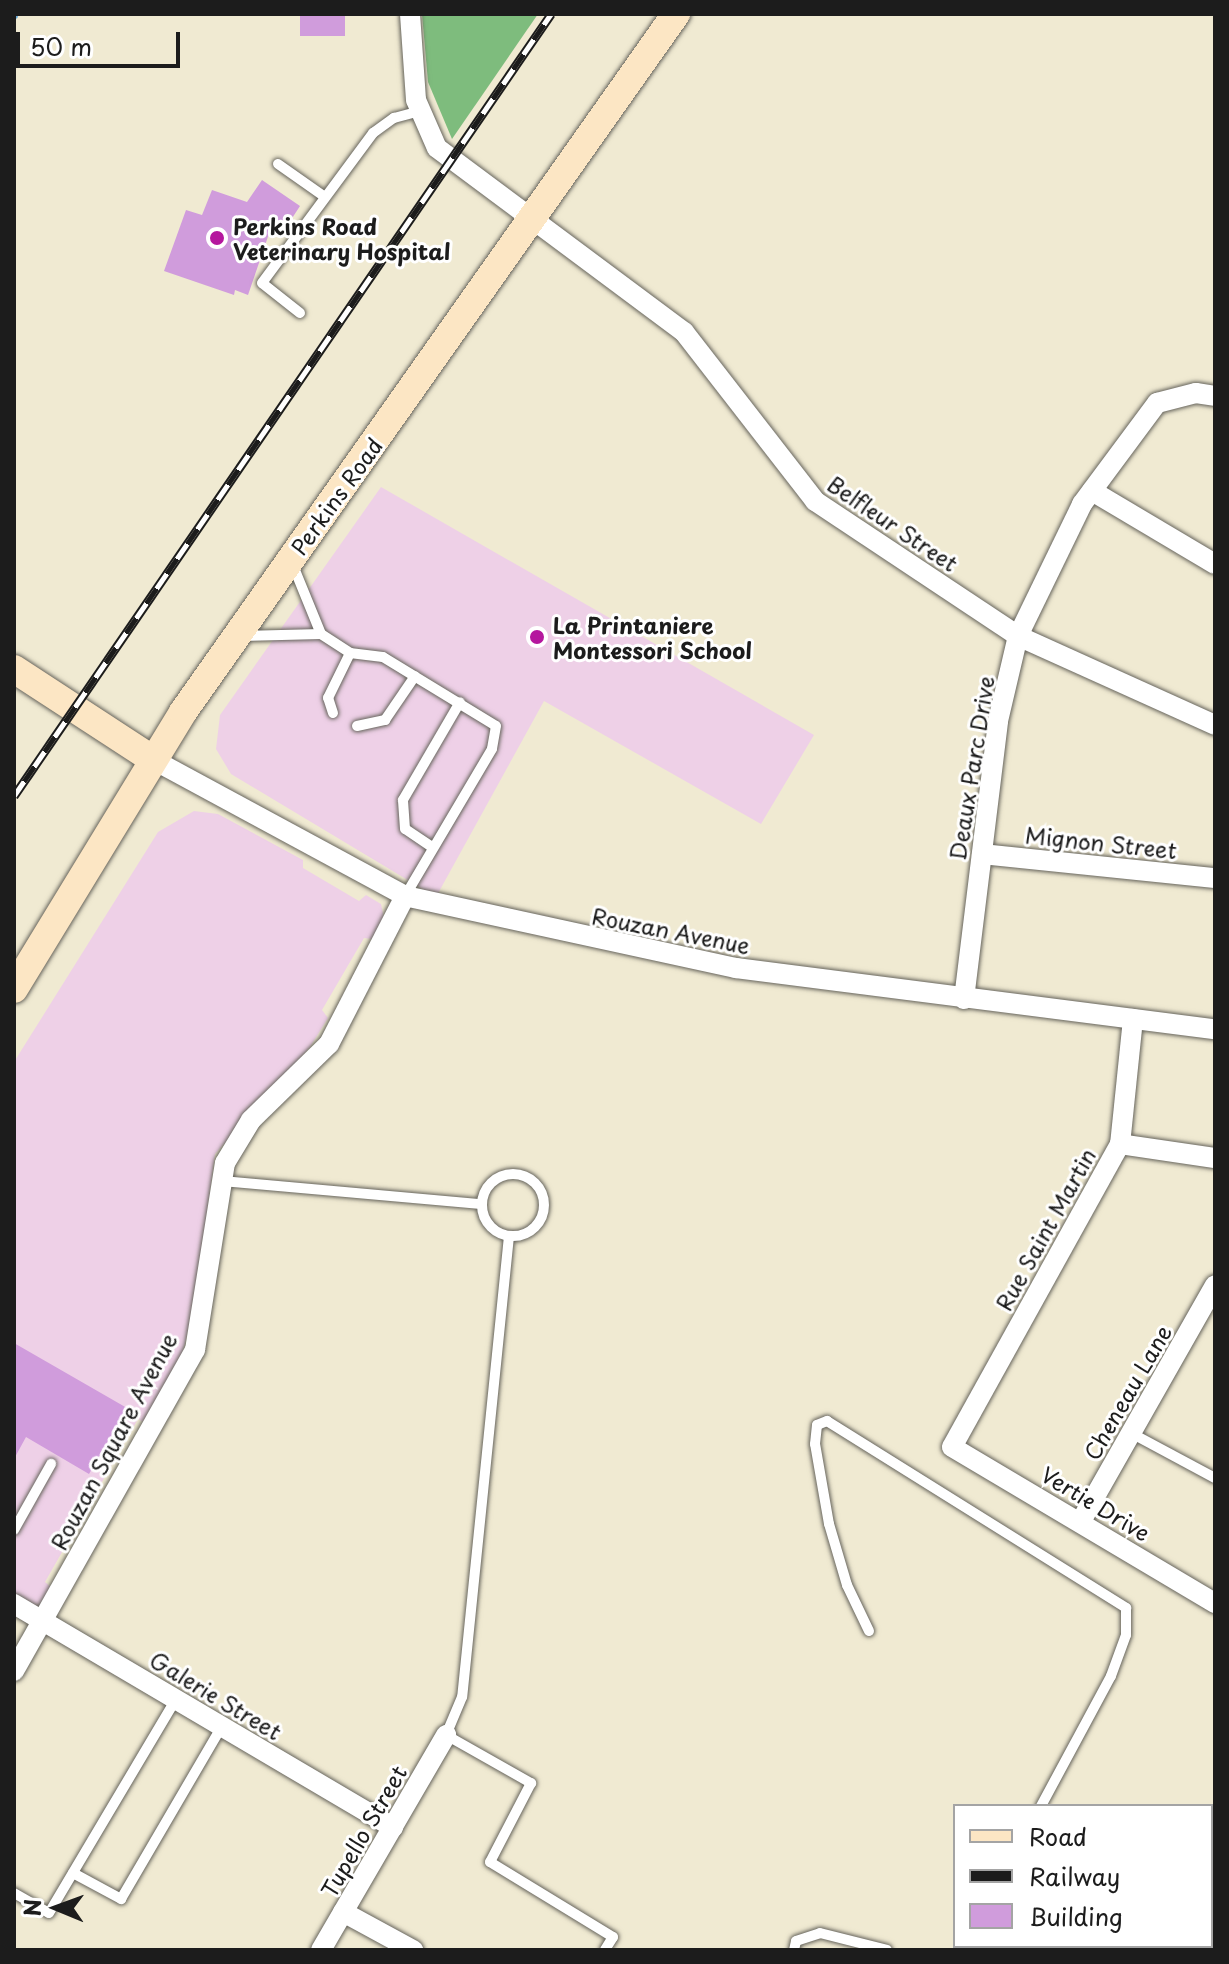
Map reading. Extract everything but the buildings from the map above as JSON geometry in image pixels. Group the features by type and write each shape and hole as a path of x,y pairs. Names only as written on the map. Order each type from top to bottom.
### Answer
{"main road":[{"name":"Perkins Road","path":"14,989 152,759 676,14"},
{"path":"16,675 152,759"}],"street":[{"name":"Belfleur Street","path":"410,14 411,65 420,111 429,135 450,160 532,222 646,298 684,332 815,501 1018,636 1215,725"},
{"name":"Deaux Parc Drive","path":"964,999 998,721 1018,636 1092,491 1157,403 1196,393 1215,396"},
{"path":"1092,491 1215,564"},
{"name":"Rouzan Avenue","path":"152,759 405,896 736,968 1215,1029"},
{"name":"Mignon Street","path":"982,854 1215,878"},
{"name":"Rouzan Square Avenue","path":"14,1671 195,1350 225,1163 251,1120 329,1044 405,896"},
{"name":"Rue Saint Martin","path":"952,1447 1120,1144 1133,1019"},
{"path":"1120,1144 1215,1158"},
{"name":"Cheneau Lane","path":"1081,1521 1215,1285"},
{"name":"Vertie Drive","path":"952,1447 1215,1603"},
{"name":"Galerie Street","path":"14,1604 393,1827"},
{"name":"Tupello Street","path":"321,1950 446,1735"},
{"path":"343,1912 413,1950"}],"lane":[{"path":"300,313 262,283 373,133 394,118 420,111"},
{"path":"278,164 325,197"},
{"path":"291,560 321,634"},
{"path":"236,636 321,634 350,653 383,657 491,719 496,736 405,896"},
{"path":"333,713 328,698 350,653"},
{"path":"357,726 371,727 385,720 415,676"},
{"path":"432,847 405,829 403,800 460,702"},
{"path":"517,1173 535,1182 544,1201 540,1221 525,1234 509,1236 488,1223 481,1204 497,1178 517,1173"},
{"path":"222,1181 481,1204"},
{"path":"509,1236 462,1697 446,1735 531,1783 490,1862 613,1937 605,1950"},
{"path":"869,1631 850,1594 829,1524 815,1444 817,1425 827,1421 1126,1608 1126,1635 1111,1676 1042,1804"},
{"path":"1131,1433 1215,1478"},
{"path":"14,1530 51,1464"},
{"path":"14,1893 49,1913 176,1699"},
{"path":"73,1873 121,1899 222,1726"},
{"path":"794,1950 796,1941 820,1933 887,1950"}],"shaded area":[{"path":"381,487 814,735 761,824 544,701 436,897 231,774 216,749 220,715"},
{"path":"194,811 218,814 303,860 303,868 359,901 366,895 381,904 384,918 372,939 364,938 322,1010 328,1018 310,1047 215,1154 194,1307 181,1359 145,1423 138,1419 45,1582 51,1587 42,1604 35,1608 14,1598 14,1062 158,832"}],"green space":[{"path":"422,14 538,14 452,139 428,82"}],"railway":[{"path":"14,796 551,14"}],"place":[{"name":"Perkins Road Veterinary Hospital","path":"217,238"},
{"name":"La Printaniere Montessori School","path":"537,637"}]}
